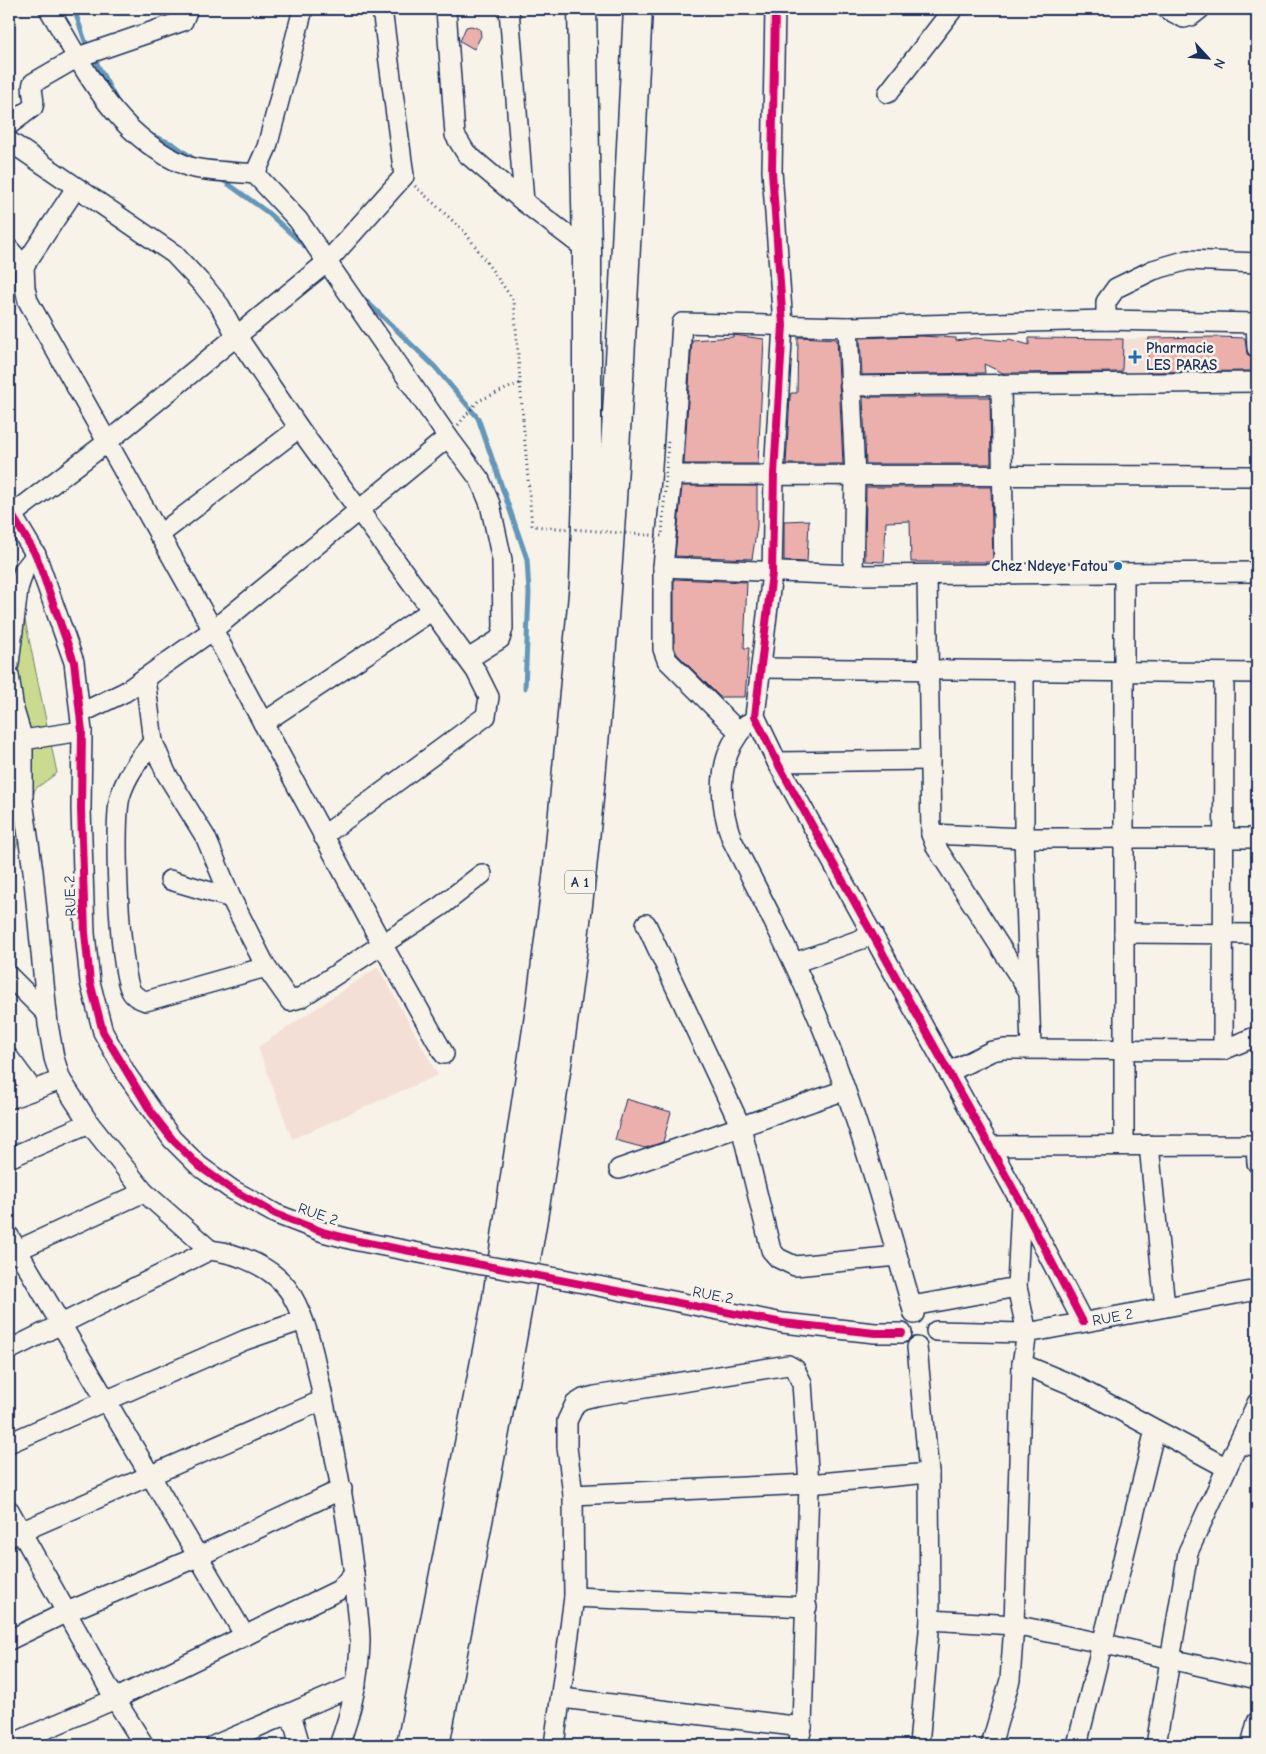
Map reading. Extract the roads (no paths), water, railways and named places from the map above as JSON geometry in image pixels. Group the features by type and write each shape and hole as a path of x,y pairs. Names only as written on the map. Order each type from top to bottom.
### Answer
{"highway":[{"name":"A 1","path":"411,1745 496,1304 540,1009 557,878 584,583 587,494 587,250 582,9"},
{"name":"A 1","path":"435,1745 513,1344 540,1181 581,871 600,665 611,501 638,9"}],"street":[{"path":"49,9 102,98 118,118 149,145 188,167 255,174 298,220 448,437 480,480 487,494 502,560 504,628 500,639 468,659"},
{"path":"255,174 267,148 303,9"},
{"path":"10,514 106,443 327,262 404,176 382,9"},
{"path":"446,9 455,135 466,153 524,202 587,250"},
{"path":"509,9 524,202"},
{"path":"775,9 772,171 783,325 774,474 772,573 755,716 777,762 990,1146 1083,1322"},
{"path":"888,93 953,9"},
{"path":"1168,9 1184,18 1191,16 1200,9"},
{"path":"9,125 33,107 31,89 33,83 78,57 181,13"},
{"path":"9,141 174,254 220,306 236,335 299,428 431,611 468,659 490,697 486,716 323,836"},
{"path":"76,188 24,266 25,288 28,301 106,443 213,630 323,836 444,1054"},
{"path":"9,249 24,266"},
{"path":"1106,320 1106,302 1116,288 1152,270 1188,260 1257,263"},
{"path":"739,732 667,660 662,649 663,567 672,475 682,324 848,327 1106,320 1256,323 1257,348"},
{"path":"848,327 855,476 853,575"},
{"path":"850,386 1257,382"},
{"path":"1002,384 1001,477 1004,574"},
{"path":"159,535 299,428"},
{"path":"23,740 81,722 213,630 448,437"},
{"path":"672,475 1257,476"},
{"name":"RUE 2","path":"10,514 36,555 74,662 81,722 85,934 90,982 103,1032 150,1112 172,1140 199,1166 231,1189 276,1214 323,1232 358,1241 783,1323 875,1333 902,1333"},
{"path":"9,664 18,589 24,570 36,555"},
{"path":"663,567 853,575 1257,572"},
{"path":"1124,573 1124,1144"},
{"path":"927,575 932,834 936,847 1028,990"},
{"path":"263,723 431,611"},
{"path":"761,668 1257,673"},
{"path":"1024,671 1024,838 1031,1048"},
{"path":"1223,1050 1224,673"},
{"path":"9,675 12,711 23,740 23,801 33,871 48,1014 54,1058 61,1080 89,1123 144,1192 210,1250"},
{"path":"145,678 153,742 166,773 206,838 231,898 266,967 286,998 294,1001 441,906 482,874"},
{"path":"755,716 739,732 729,750 721,783 725,821 732,840 794,963 827,1041 845,1090 913,1310 930,1316 936,1331 932,1341 917,1346 906,1340 902,1333 907,1318 913,1310 1017,1287"},
{"path":"153,742 136,763 120,799 117,854 125,971 131,991 146,1001 266,967"},
{"path":"777,762 930,760"},
{"path":"932,834 1024,838 1223,840 1257,838"},
{"path":"170,880 231,898"},
{"path":"646,924 741,1127 766,1236 771,1250 778,1258 795,1266 897,1256"},
{"path":"1124,933 1257,934"},
{"path":"794,963 873,935"},
{"path":"9,976 48,1014"},
{"path":"949,1072 992,1052 1031,1048 1223,1050 1257,1036"},
{"path":"9,1058 32,1089"},
{"path":"9,1099 61,1080"},
{"path":"620,1169 845,1090"},
{"path":"9,1158 89,1123"},
{"path":"990,1146 1124,1144 1257,1151"},
{"path":"1150,1145 1165,1307"},
{"path":"144,1192 12,1247 61,1325 245,1636"},
{"path":"991,1745 1010,1680 1014,1625 1022,1364 1027,1333 1017,1287 1021,1203"},
{"path":"9,1350 210,1250 226,1252 276,1276 291,1292 303,1320 323,1400 342,1489 354,1572 360,1641 356,1685 340,1745"},
{"name":"RUE 2","path":"936,1331 1027,1333 1257,1290"},
{"path":"9,1443 245,1340 303,1320"},
{"path":"917,1346 929,1473 930,1620 919,1745"},
{"path":"1022,1364 1075,1386 1227,1468"},
{"path":"554,1745 562,1698 574,1597 573,1495 567,1422 575,1404 582,1399 788,1365 795,1369 802,1383 809,1484 807,1608 802,1727 798,1745"},
{"path":"15,1534 149,1474 323,1400"},
{"path":"1156,1745 1188,1552 1257,1403"},
{"path":"1077,1745 1155,1430"},
{"path":"1238,1444 1257,1446"},
{"path":"573,1495 809,1484 929,1473"},
{"path":"9,1640 67,1612 197,1557 342,1489"},
{"path":"9,1510 15,1534 67,1612 115,1699 144,1745"},
{"path":"9,1744 115,1699 340,1590 354,1572"},
{"path":"574,1597 807,1608"},
{"path":"930,1620 1014,1625 1257,1676"},
{"path":"215,1745 356,1685"},
{"path":"562,1698 802,1727"},
{"path":"291,1714 300,1745"},
{"path":"1251,1745 1257,1722"}],"waterway":[{"path":"74,9 85,41 115,98"},
{"path":"148,134 173,144 195,160"},
{"path":"220,178 267,212 307,248"},
{"path":"361,296 435,367 478,418 527,559 529,593 525,688"}],"place":[{"name":"Pharmacie LES PARAS","path":"1135,357"},
{"name":"Chez Ndeye Fatou","path":"1118,566"}]}
